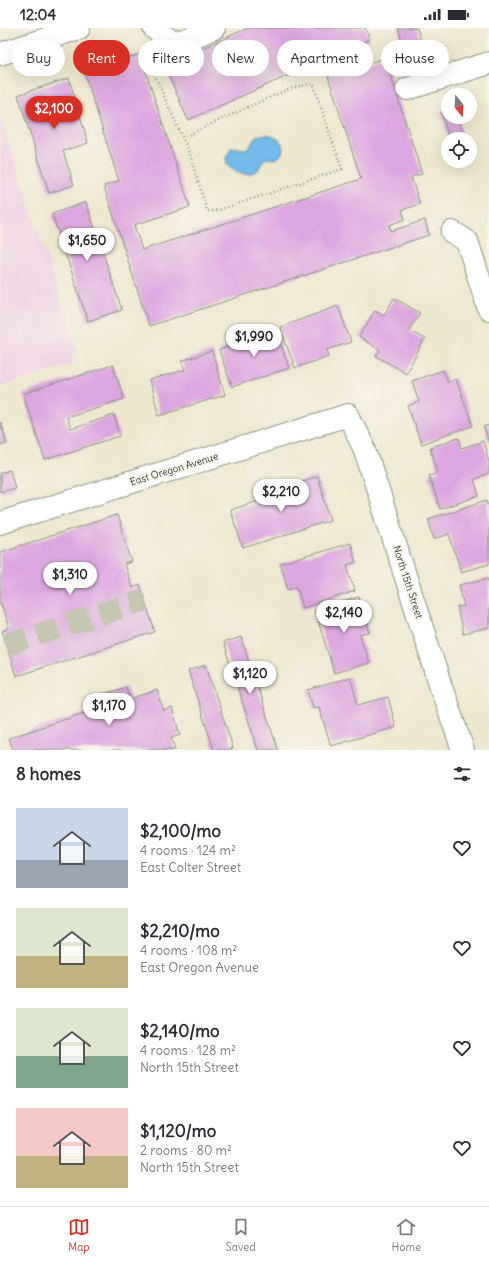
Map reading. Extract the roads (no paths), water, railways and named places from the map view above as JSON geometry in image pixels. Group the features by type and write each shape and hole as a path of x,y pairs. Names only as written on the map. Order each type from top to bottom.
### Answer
{"street":[{"path":"0,54 79,28"},
{"path":"150,36 172,42 186,40 214,28"},
{"path":"407,89 489,63"},
{"path":"452,232 467,241 489,309"},
{"name":"East Oregon Avenue","path":"0,523 348,415"},
{"name":"North 15th Street","path":"348,415 365,450 442,690 463,750"}],"water":[{"path":"270,135 279,139 283,149 280,156 276,159 264,159 258,170 246,174 234,171 227,165 226,158 231,148 249,148 256,136"}],"tunnel":[{"path":"6,645 145,600"}]}
